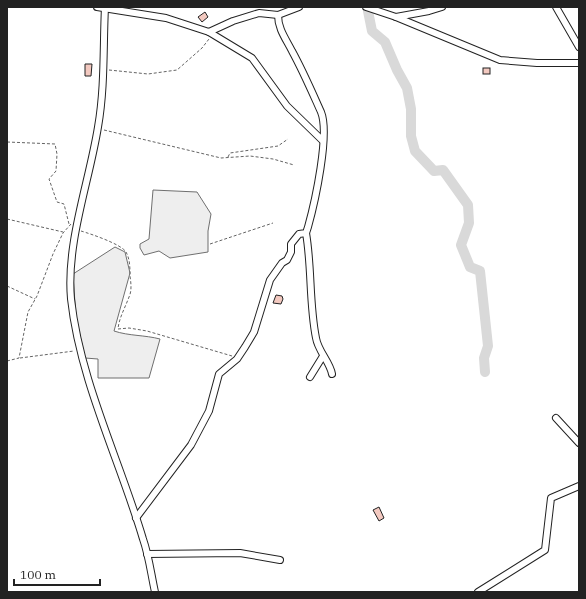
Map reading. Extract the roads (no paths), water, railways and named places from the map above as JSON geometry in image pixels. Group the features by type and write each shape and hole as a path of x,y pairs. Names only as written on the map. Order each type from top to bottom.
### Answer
{"street":[{"path":"97,7 166,18 209,32 252,58 287,106 322,140"},
{"path":"255,7 259,13"},
{"path":"209,32 233,21 259,13 278,15 299,7"},
{"path":"366,7 396,17 500,60 537,64 579,63"},
{"path":"396,17 442,7"},
{"path":"556,7 579,47"},
{"path":"105,8 103,86 98,128 72,256 70,280 75,326 83,357 102,420 136,518 147,554 155,592"},
{"path":"278,15 281,32 292,51 321,113 322,140 320,179 306,233 311,280 310,301 316,340 332,374"},
{"path":"136,518 191,445 209,411 219,374 237,358 254,332 270,280 282,263 287,260 291,252 291,244 299,234 306,233"},
{"path":"310,377 323,356"},
{"path":"556,418 579,444"},
{"path":"478,592 545,550 551,498 579,486"},
{"path":"147,554 240,553 280,560"}],"waterway":[{"path":"368,11 372,31 385,42 397,70 407,88 411,109 411,136 415,151 434,171 443,170 468,205 469,223 461,245 470,267 480,271 488,346 484,358 485,372"}]}
